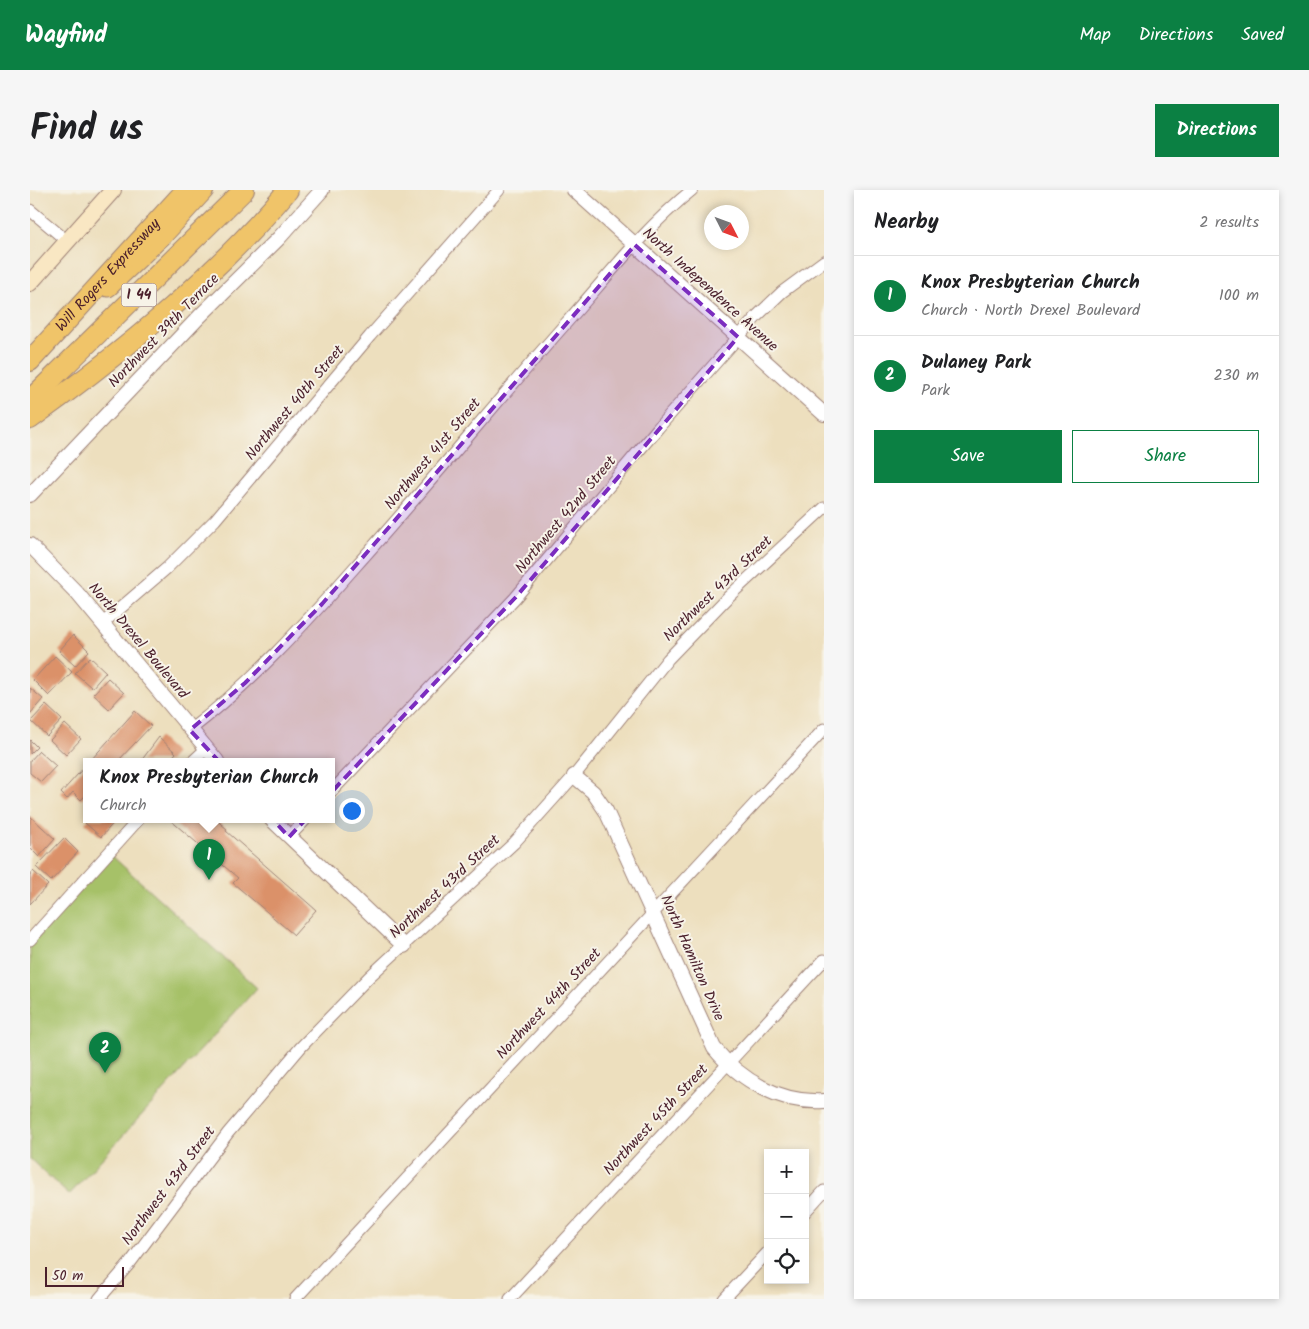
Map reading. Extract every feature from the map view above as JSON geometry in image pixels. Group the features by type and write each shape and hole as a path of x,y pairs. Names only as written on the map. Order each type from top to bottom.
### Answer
{"highway":[{"name":"Will Rogers Expressway","path":"30,361 186,190"},
{"path":"52,338 150,249 204,190"},
{"name":"Will Rogers Expressway","path":"30,400 182,254 244,190"},
{"path":"30,430 98,368 220,263 257,226 288,190"},
{"path":"30,419 98,368"}],"main road":[{"path":"30,283 113,190"}],"street":[{"name":"Northwest 39th Terrace","path":"30,494 54,472 206,310 274,243 322,190"},
{"name":"Northwest 40th Street","path":"103,624 167,568 215,520 364,344 499,190"},
{"name":"North Independence Avenue","path":"574,190 824,414"},
{"name":"Northwest 41st Street","path":"190,730 245,683 322,604 635,245 666,211 692,190"},
{"path":"30,210 67,241"},
{"name":"Northwest 42nd Street","path":"335,788 515,598 658,428 738,337 782,292 824,261"},
{"name":"Northwest 43rd Street","path":"99,1299 130,1263 228,1133 276,1075 345,1001 498,860 574,776 679,647 727,598 824,508"},
{"name":"North Drexel Boulevard","path":"30,545 62,576 214,758"},
{"name":"Northwest 44th Street","path":"295,1299 824,730"},
{"path":"196,758 206,749"},
{"name":"North Hamilton Drive","path":"574,776 593,792 606,810 714,1048 730,1063 770,1092 800,1101 824,1101"},
{"path":"30,940 135,823"},
{"path":"275,823 404,946"},
{"path":"289,836 302,823"},
{"name":"Northwest 45th Street","path":"510,1299 824,960"},
{"path":"809,1208 824,1192"},
{"path":"724,1299 764,1256"}],"highlighted area":[{"path":"635,245 738,337 515,598 289,837 190,730 245,683 322,604"}],"green space":[{"path":"112,856 257,988 69,1195 30,1159 30,945"}],"building":[{"path":"73,635 89,651 75,666 59,651"},
{"path":"55,656 72,672 49,696 33,680"},
{"path":"90,657 106,672 92,688 75,673"},
{"path":"108,678 124,693 109,709 93,694"},
{"path":"30,688 43,699 30,714"},
{"path":"46,705 62,720 47,736 31,721"},
{"path":"135,711 151,726 121,758 93,758"},
{"path":"65,724 81,739 66,755 50,740"},
{"path":"159,737 176,753 172,758 143,758"},
{"path":"30,740 37,747 30,754"},
{"path":"39,751 56,766 41,782 30,773 30,761"},
{"path":"83,768 83,798 81,800 73,792 67,799 61,793"},
{"path":"30,816 55,839 39,857 30,848"},
{"path":"85,823 113,823 101,837"},
{"path":"174,823 220,823 227,829 226,831 316,910 294,935 233,883 238,878"},
{"path":"64,838 78,852 51,881 36,867"},
{"path":"33,871 48,885 30,904 30,875"}],"place":[{"name":"Knox Presbyterian Church","path":"209,880"},
{"name":"Dulaney Park","path":"105,1073"}]}
